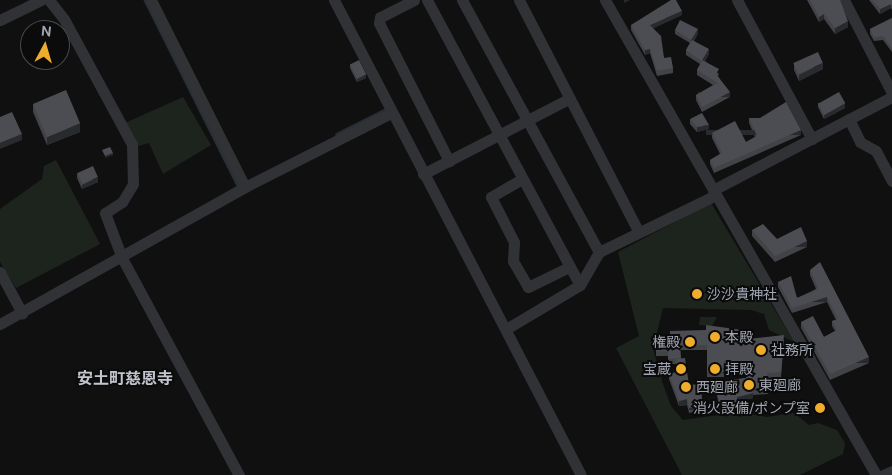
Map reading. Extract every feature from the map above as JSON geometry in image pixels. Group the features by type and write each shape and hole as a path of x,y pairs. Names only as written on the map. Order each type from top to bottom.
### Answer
{"street":[{"path":"0,20 41,0"},
{"path":"49,0 64,19 132,144 133,184 122,202 105,213 122,258 239,475"},
{"path":"151,0 246,187"},
{"path":"334,0 391,113 582,475"},
{"path":"414,0 380,17 379,23 449,160"},
{"path":"427,0 568,267 580,285"},
{"path":"462,0 526,121 599,252"},
{"path":"519,0 639,232"},
{"path":"605,0 876,475"},
{"path":"737,0 812,139"},
{"path":"844,0 892,92"},
{"path":"506,329 580,285 599,252 715,193 892,97"},
{"path":"423,174 570,98"},
{"path":"0,324 122,258 246,187 391,113"},
{"path":"849,119 860,142 876,151 892,181"},
{"path":"522,180 491,197 514,242 513,261 528,287 568,267"},
{"path":"0,272 22,313"},
{"path":"883,475 892,471"}],"shaded area":[{"path":"183,97 211,145 163,174 149,143 134,147 125,123"},
{"path":"56,160 100,244 16,288 0,262 0,209 42,179 44,166"},
{"path":"711,203 794,342 769,330 764,314 751,310 663,308 653,349 663,384 671,406 683,420 741,412 767,417 794,413 809,425 818,423 837,430 845,443 843,454 800,475 682,475 616,348 639,336 618,252"},
{"path":"700,317 717,317 712,326 699,325"}],"building":[{"path":"671,0 676,0 682,11 650,25 661,36 664,58 671,57 673,68 657,71 650,49 645,50 631,25"},
{"path":"810,0 840,0 848,21 835,28 824,14 819,17"},
{"path":"872,0 892,0 892,6 891,4 880,9"},
{"path":"892,18 892,48 883,36 874,37 870,29"},
{"path":"680,20 698,29 691,40 675,30"},
{"path":"692,40 709,49 702,60 719,69 716,74 730,92 702,107 696,95 718,83 697,70 702,61 686,50"},
{"path":"818,52 823,63 798,74 793,63"},
{"path":"359,60 366,74 357,79 350,65"},
{"path":"66,90 80,123 47,137 33,104"},
{"path":"839,92 845,103 824,115 818,104"},
{"path":"786,102 801,130 714,168 710,160 722,153 712,133 735,121 746,142 757,136 749,118 760,118"},
{"path":"12,112 22,134 0,143 0,117"},
{"path":"702,113 709,125 697,127 690,119"},
{"path":"110,147 113,153 105,156 102,150"},
{"path":"93,166 98,177 82,184 77,173"},
{"path":"763,224 777,239 801,227 807,241 775,256 752,230"},
{"path":"820,262 869,357 830,374 801,322 813,316 824,337 837,330 832,321 838,319 827,297 792,308 778,282 791,276 797,298 812,292 818,288 810,270"},
{"path":"706,325 742,330 742,338 748,339 784,335 781,372 767,373 768,389 752,390 753,393 737,397 738,402 720,405 717,391 732,388 730,380 746,378 745,362 724,361 724,372 707,372 707,345 680,345 681,358 668,359 668,351 656,351 656,337 670,336 670,331 706,330"},
{"path":"685,358 689,385 700,384 703,405 689,408 687,399 679,401 669,374 677,372 676,359"}],"waterway":[{"path":"145,0 238,186"},
{"path":"336,134 384,110"}],"place":[{"name":"沙沙貴神社","path":"697,294"},
{"name":"本殿","path":"715,337"},
{"name":"権殿","path":"690,342"},
{"name":"社務所","path":"761,350"},
{"name":"宝蔵","path":"681,369"},
{"name":"拝殿","path":"715,369"},
{"name":"東廻廊","path":"749,385"},
{"name":"西廻廊","path":"686,387"},
{"name":"消火設備/ポンプ室","path":"820,408"}],"district":[{"name":"安土町慈恩寺","path":"125,379"}]}
